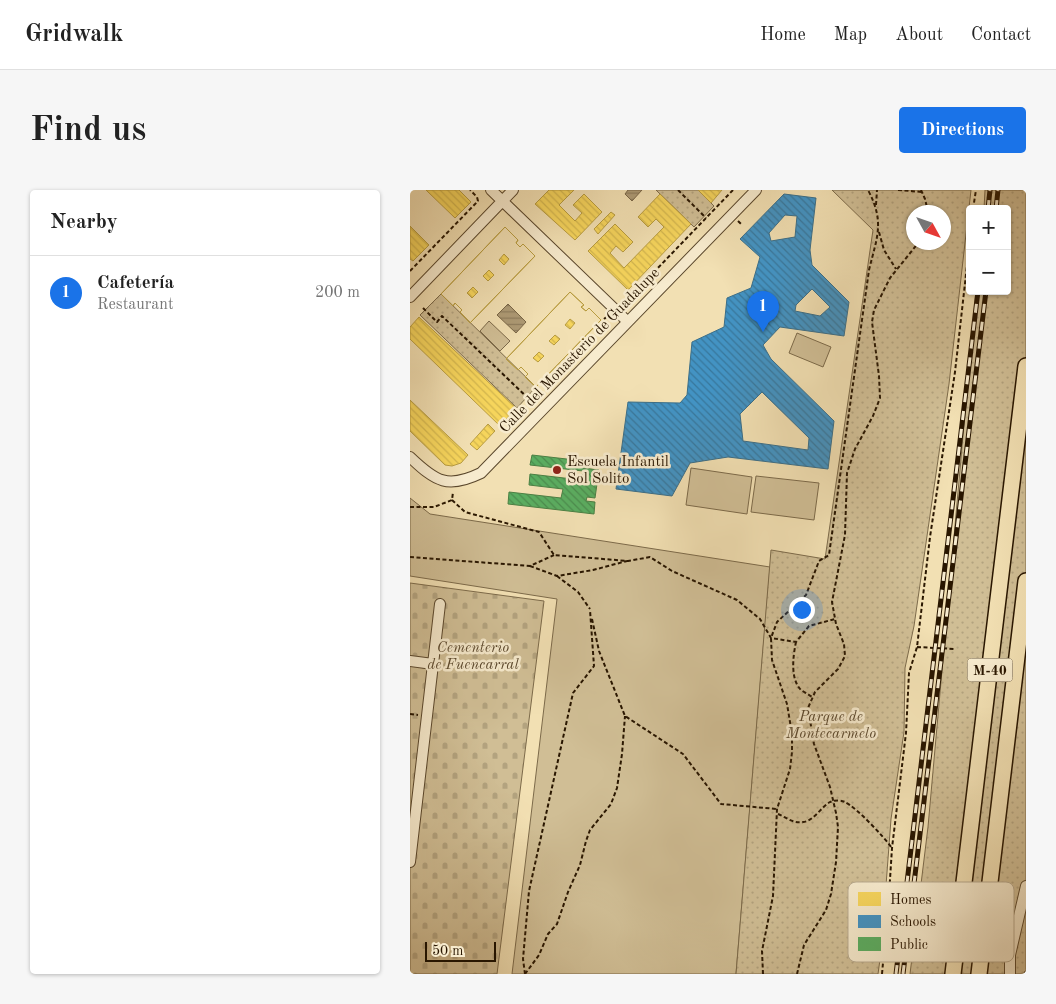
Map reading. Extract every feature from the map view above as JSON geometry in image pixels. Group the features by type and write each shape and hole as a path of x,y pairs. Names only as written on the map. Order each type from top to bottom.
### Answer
{"highway":[{"name":"M-40","path":"965,882 1026,366"},
{"name":"M-40","path":"990,882 1026,580"}],"street":[{"path":"492,190 627,321"},
{"path":"410,296 513,190"},
{"name":"Calle del Monasterio de Guadalupe","path":"454,482 462,482 481,473 756,190"},
{"path":"410,457 430,475 442,481 454,482"},
{"path":"410,862 440,604"},
{"path":"410,661 433,664"},
{"path":"1014,938 1026,886"}],"path":[{"path":"410,271 478,201 477,197 470,190"},
{"path":"678,190 706,218"},
{"path":"625,299 628,299 733,190"},
{"path":"868,190 876,206"},
{"path":"876,190 879,232 884,250 896,269"},
{"path":"898,190 921,191 926,205"},
{"path":"974,205 976,190"},
{"path":"763,974 762,951 773,896 777,809 790,769 792,752 792,734 787,704 772,660 771,638 777,622 806,595 819,561 829,555 869,270 879,232"},
{"path":"797,974 804,945 823,916 831,894 838,826 833,801 811,731 808,708 812,697 838,668 845,656 844,644 835,620 832,602 845,535 846,473 855,449 873,416 880,398 872,322 874,310 883,290 896,269 912,250"},
{"path":"890,882 892,848 906,733 909,673 917,647 930,538 955,372 969,250"},
{"path":"423,308 436,322 442,316 530,400"},
{"path":"452,500 454,482"},
{"path":"410,507 434,507 452,500"},
{"path":"452,500 465,512 539,532 554,555"},
{"path":"530,566 554,555 628,561"},
{"path":"557,576 650,557 672,571 737,600 760,619 771,638"},
{"path":"410,558 530,566 557,576 578,592 590,610 599,651 625,716 617,788 611,804 590,830 580,866 568,892 557,924 548,934 539,955 525,974"},
{"path":"525,974 523,959 529,891 572,693 594,666 590,610"},
{"path":"812,697 800,689 795,679 793,656 796,642 809,626 835,620"},
{"path":"771,638 796,642"},
{"path":"917,647 955,649"},
{"path":"625,716 683,754 721,804 777,809"},
{"path":"777,814 794,822 806,822 833,801 840,801 850,806 882,835 892,848"}],"green space":[{"path":"656,190 698,190 714,206 694,227"},
{"name":"Parque de Montecarmelo","path":"832,190 971,190 969,205 966,205 966,234 949,384 914,626 905,668 904,732 891,819 886,882 848,882 848,962 880,962 878,974 736,974 771,550 825,559 873,230"},
{"path":"985,190 1026,190 1026,974 910,974 911,962 1014,962 1014,882 921,882 928,827 976,295 1011,295 1011,205 984,205"},
{"path":"441,294 536,387 517,408 420,315"},
{"path":"489,321 510,341 500,351 480,331"},
{"path":"797,333 831,347 823,367 789,353"},
{"path":"691,468 752,477 747,514 686,505"},
{"path":"756,476 819,483 814,520 751,512"},
{"path":"410,498 430,514 770,567 736,974 512,974 557,599 410,576"},
{"name":"Cementerio de Fuencarral","path":"410,583 544,601 497,974 410,974"}],"shaded area":[{"path":"628,190 642,190 632,201 625,194"},
{"path":"508,304 526,322 516,333 497,315"}],"building: Homes":[{"path":"426,190 459,190 471,202 455,218"},
{"path":"549,190 574,190 559,205 575,221 582,213 573,205 584,194 602,212 575,240 535,204"},
{"path":"698,190 722,190 711,203"},
{"path":"660,194 691,224 628,290 588,251 615,224 633,242 623,252 616,246 610,253 624,268 664,227 656,219 648,227 638,217"},
{"path":"611,212 615,215 598,234 594,229"},
{"path":"410,226 429,245 413,261 410,259"},
{"path":"505,227 518,240 516,243 520,247 523,244 535,256 470,323 455,303 453,306 441,294","holes":["504,254 509,259 504,265 499,260","489,270 494,275 488,281 483,276","473,287 478,292 472,298 467,293"]},
{"path":"505,227 518,240 516,243 520,247 523,244 535,256 470,323 455,303 453,306 441,294"},
{"path":"570,292 584,305 581,307 586,311 589,308 601,320 536,387 525,377 528,374 521,367 518,370 506,359","holes":["570,319 575,323 570,329 565,325","555,335 560,339 554,345 549,341","539,352 544,356 538,362 533,358"]},
{"path":"570,292 584,305 581,307 586,311 589,308 601,320 536,387 525,377 528,374 521,367 518,370 506,359"},
{"path":"419,317 516,408 500,426 410,339 410,327"},
{"path":"410,400 468,455 461,463 452,466 445,465 410,431"},
{"path":"488,424 495,431 477,450 470,444"}],"building: Schools":[{"path":"784,194 816,198 810,250 812,265 849,302 844,336 780,327 763,345 771,359 834,421 828,469 728,457 690,463 672,496 616,489 628,402 680,403 687,395 692,342 724,327 727,298 751,288 760,257 740,239","holes":["785,215 797,216 795,237 771,241 769,233","812,289 830,307 820,316 795,311 796,305","762,392 809,438 808,450 743,441 740,414"]}],"building: Public":[{"path":"532,455 584,461 583,468 599,470 595,498 587,497 586,501 595,502 594,514 508,504 509,492 561,498 563,489 529,485 530,474 581,480 583,471 530,465"}],"railway":[{"path":"988,205 990,190"},
{"path":"996,205 998,190"},
{"path":"907,882 978,295"},
{"path":"914,882 986,295"},
{"path":"896,974 897,962"},
{"path":"903,974 904,962"}],"place":[{"name":"Cafetería","path":"763,332"},
{"name":"Escuela Infantil Sol Solito","path":"557,470"}]}
